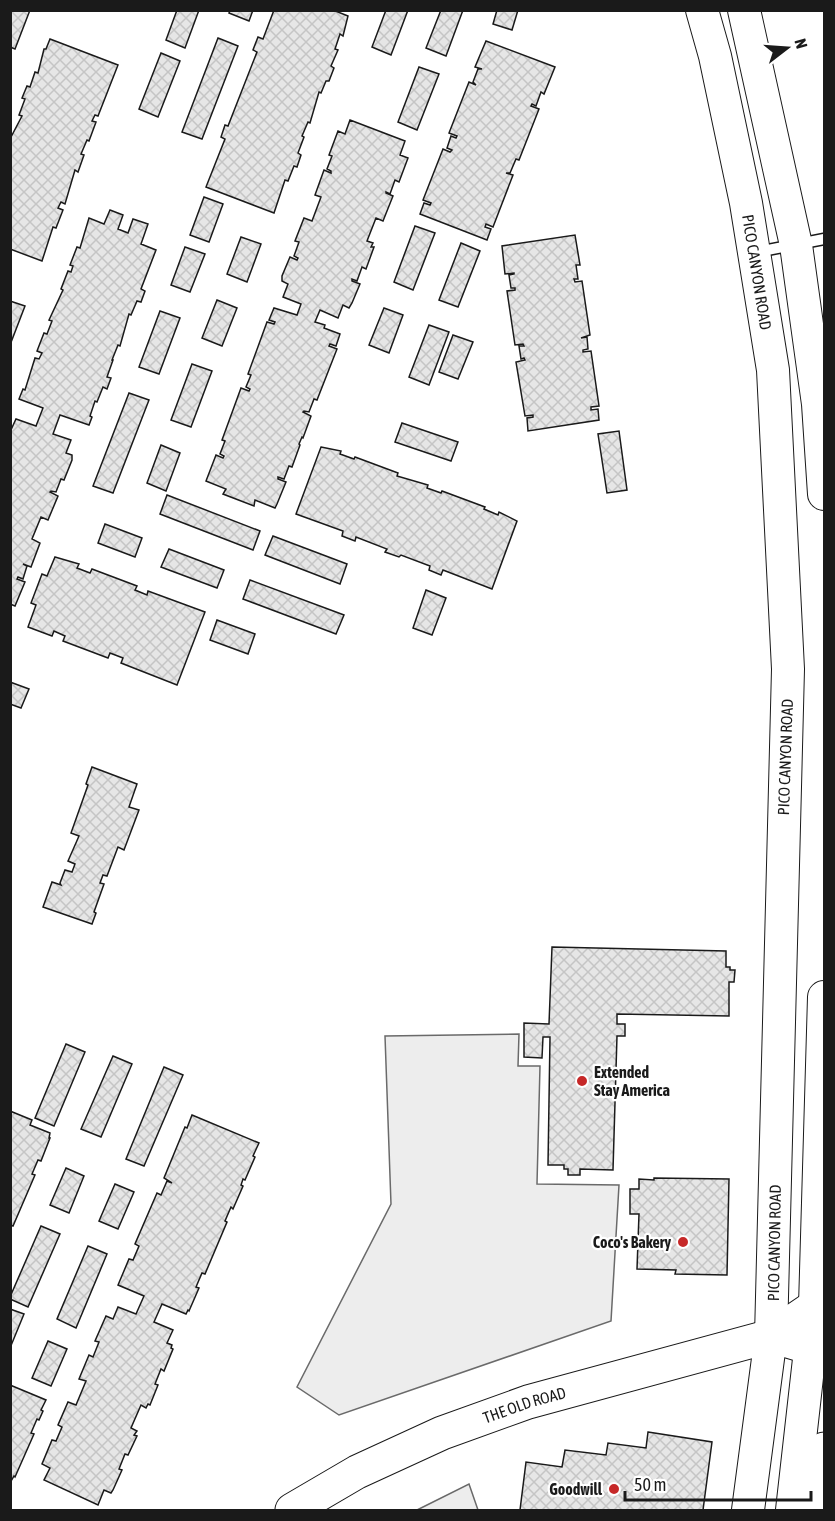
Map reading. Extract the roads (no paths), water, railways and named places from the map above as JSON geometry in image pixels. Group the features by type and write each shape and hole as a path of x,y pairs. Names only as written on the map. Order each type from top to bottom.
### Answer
{"main road":[{"name":"PICO CANYON ROAD","path":"702,10 715,56 746,203 773,370 788,669 771,1336 748,1510"},
{"path":"744,10 810,242 825,494"},
{"path":"792,1510 818,1347 825,997"},
{"name":"THE OLD ROAD","path":"292,1510 385,1458 471,1421 573,1390 771,1336 820,1303"},
{"path":"771,1336 818,1347"},
{"path":"814,1510 825,1449"}],"lane":[{"path":"754,252 810,242"}],"place":[{"name":"Extended Stay America","path":"582,1081"},
{"name":"Coco's Bakery","path":"683,1242"},
{"name":"Goodwill","path":"614,1489"}]}
